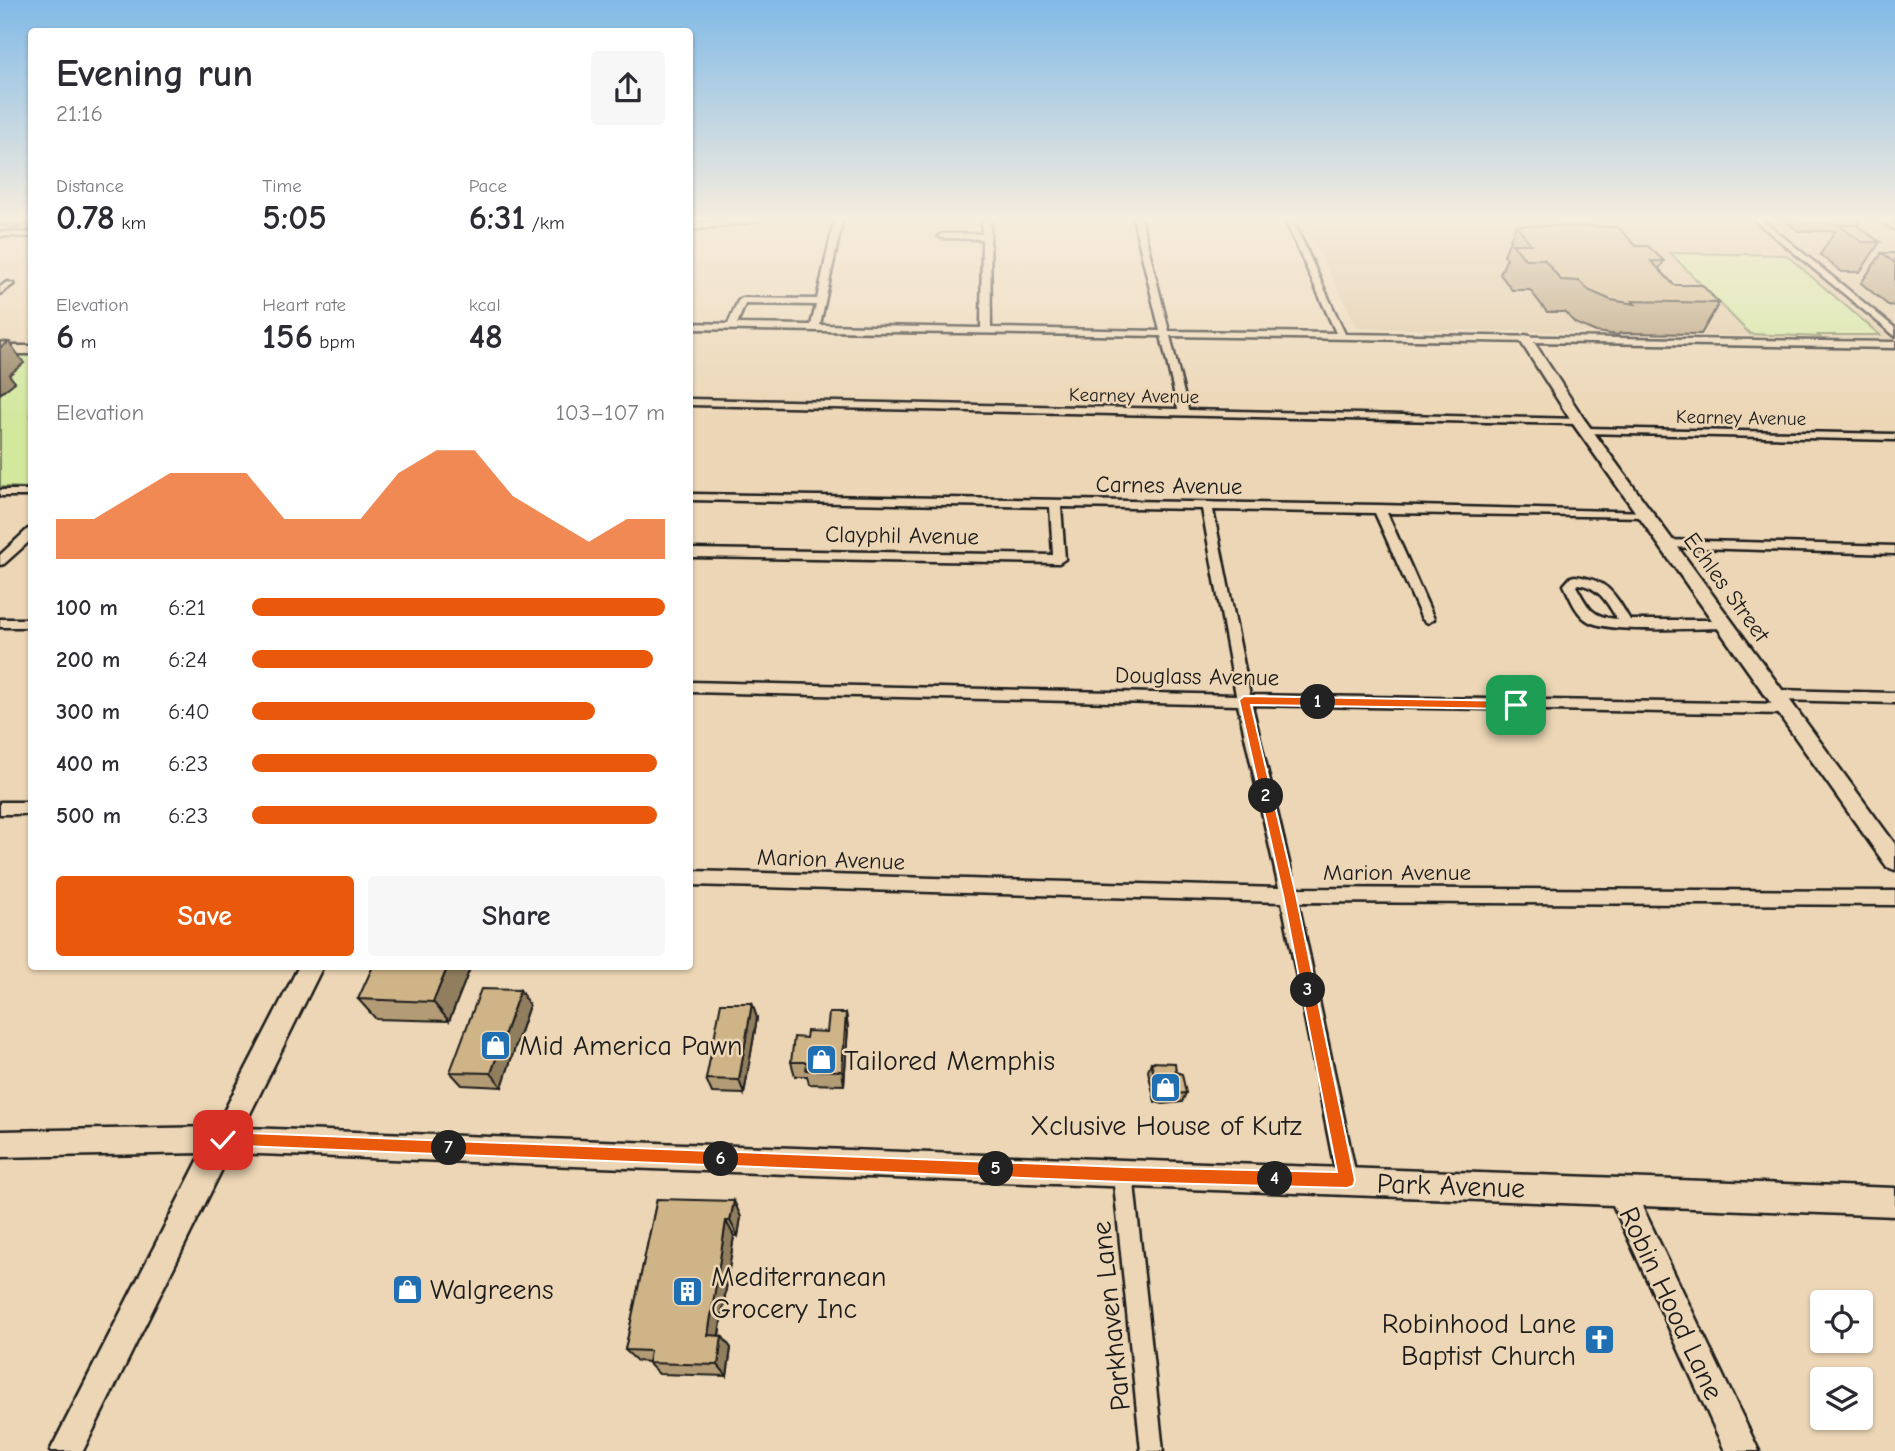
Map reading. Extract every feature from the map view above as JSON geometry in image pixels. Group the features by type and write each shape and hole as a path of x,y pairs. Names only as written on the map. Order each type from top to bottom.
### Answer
{"main road":[{"name":"Echles Street","path":"1525,339 1582,426 1895,861"},
{"path":"0,350 28,350"},
{"path":"66,1451 309,970"},
{"name":"Park Avenue","path":"0,1144 223,1140 1895,1202"}],"street":[{"path":"815,328 824,286"},
{"path":"986,286 986,331"},
{"path":"1154,286 1184,413"},
{"path":"1319,286 1342,336"},
{"path":"1838,286 1895,333"},
{"path":"732,326 742,301 821,302"},
{"path":"693,326 1895,345"},
{"name":"Kearney Avenue","path":"693,402 1184,413 1895,437"},
{"path":"0,493 28,494"},
{"name":"Carnes Avenue","path":"693,497 1647,514"},
{"name":"Clayphil Avenue","path":"693,553 1059,559 1055,504"},
{"path":"1207,506 1244,700 1289,895 1347,1180"},
{"path":"1379,508 1428,619"},
{"path":"0,561 28,536"},
{"path":"1667,544 1895,550"},
{"path":"0,623 28,623"},
{"path":"1626,624 1726,624"},
{"name":"Douglass Avenue","path":"693,687 1244,700 1782,702 1895,698"},
{"path":"0,808 28,808"},
{"name":"Marion Avenue","path":"693,878 1289,895 1895,898"},
{"name":"Parkhaven Lane","path":"1123,1174 1152,1451"},
{"name":"Robin Hood Lane","path":"1621,1192 1730,1429 1743,1451"}],"shaded area":[{"path":"1336,286 1895,286 1895,339 1358,328"}],"green space":[{"path":"1702,286 1822,286 1880,335 1818,335 1820,337 1750,334"},
{"path":"0,352 28,352 28,488 0,487"}],"building":[{"path":"1584,286 1703,286 1719,303 1632,301 1635,304 1611,300"},
{"path":"0,341 9,342 0,348"},
{"path":"371,970 446,970 433,1002 358,999"},
{"path":"481,989 520,990 491,1073 450,1072"},
{"path":"721,1003 752,1003 739,1080 706,1079"},
{"path":"829,1013 846,1013 842,1071 806,1070 807,1062 791,1062 794,1037 806,1038 807,1031 827,1032"},
{"path":"1151,1062 1175,1063 1176,1072 1182,1074 1186,1093 1158,1093"},
{"name":"Mediterranean Grocery Inc","path":"657,1199 734,1201 730,1221 726,1221 708,1335 722,1336 718,1365 648,1363 650,1351 625,1350"}],"place":[{"name":"Mid America Pawn","path":"496,1045"},
{"name":"Tailored Memphis","path":"821,1060"},
{"name":"Xclusive House of Kutz","path":"1166,1088"},
{"name":"Walgreens","path":"407,1289"},
{"name":"Mediterranean Grocery Inc","path":"688,1292"},
{"name":"Robinhood Lane Baptist Church","path":"1599,1339"}],"route":[{"path":"223,1140 1347,1180 1289,895 1244,700 1516,705"}]}
